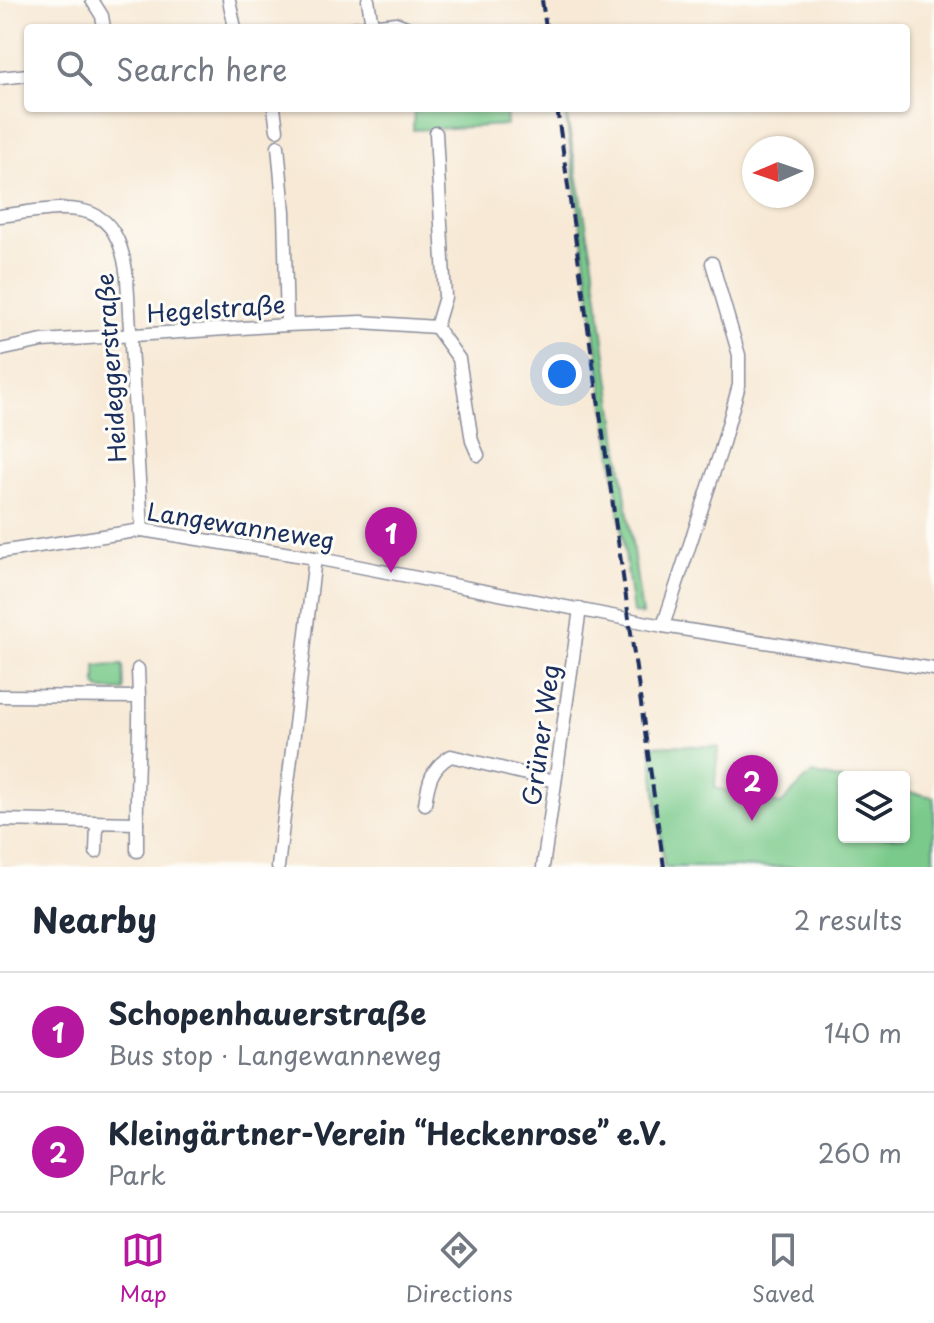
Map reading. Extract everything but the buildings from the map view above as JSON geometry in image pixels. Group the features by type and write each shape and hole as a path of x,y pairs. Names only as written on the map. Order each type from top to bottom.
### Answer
{"street":[{"path":"92,0 103,24"},
{"path":"229,0 234,24"},
{"path":"368,0 372,24"},
{"path":"0,78 24,75"},
{"path":"275,112 277,130"},
{"path":"436,133 445,297 436,327 459,359 472,441 478,455"},
{"path":"278,146 284,212 287,325"},
{"name":"Heideggerstraße","path":"0,216 74,209 96,215 108,224 123,249 142,530"},
{"path":"663,626 739,385 739,355 712,263"},
{"name":"Hegelstraße","path":"0,350 42,341 287,325 361,322 436,327"},
{"name":"Langewanneweg","path":"0,552 142,530 315,558 663,626 934,669"},
{"path":"278,867 315,558"},
{"name":"Grüner Weg","path":"543,867 580,609"},
{"path":"137,851 136,768 140,753 138,669"},
{"path":"0,696 139,697"},
{"path":"425,804 433,771 440,762 451,756 555,781"},
{"path":"0,820 137,823"},
{"path":"96,852 97,823"}],"green space":[{"path":"414,112 506,112 507,125 413,130"},
{"path":"566,112 593,262 642,615 633,613"},
{"path":"123,665 124,691 101,690 96,685 96,666"},
{"path":"651,746 718,747 715,788 781,804 812,773 838,779 838,843 910,843 910,792 934,797 934,867 664,867"}],"railway":[{"path":"542,0 545,24"},
{"path":"558,112 664,867"}],"place":[{"name":"Schopenhauerstraße","path":"391,573"},
{"name":"Kleingärtner-Verein “Heckenrose” e.V.","path":"752,821"}]}
